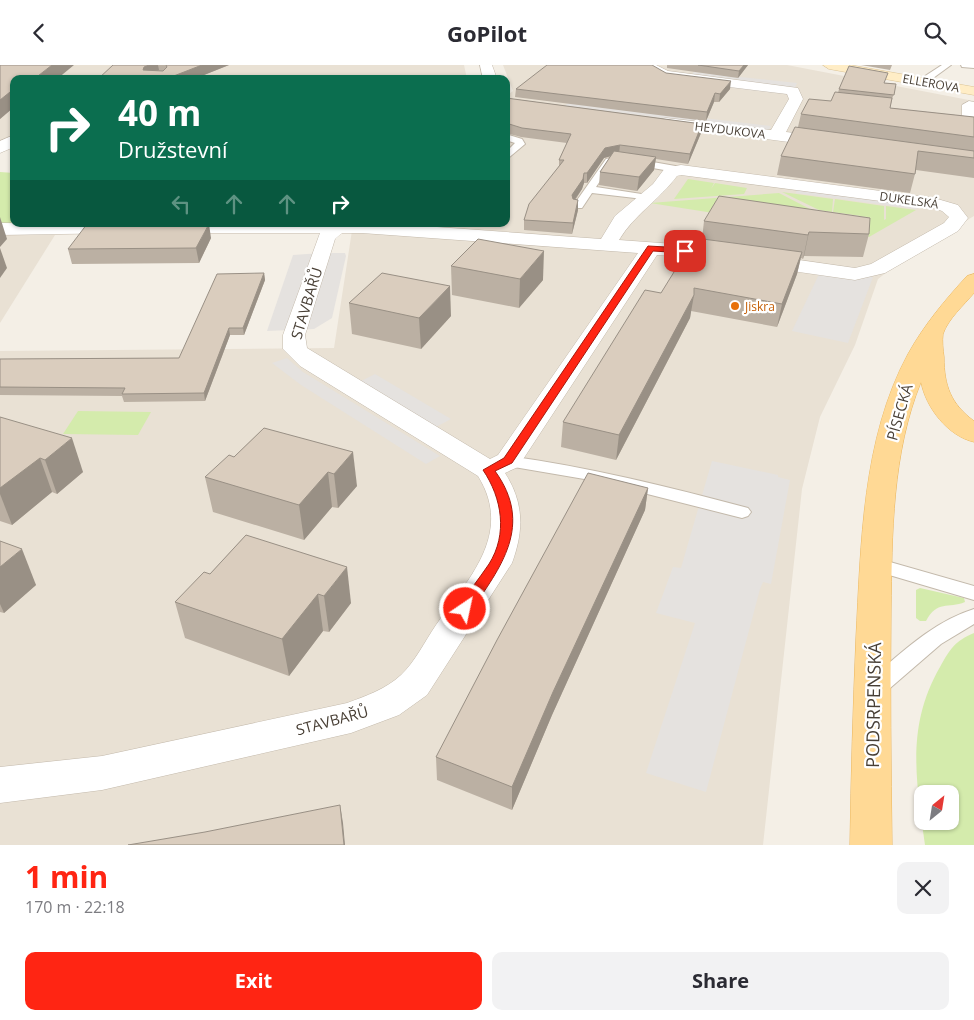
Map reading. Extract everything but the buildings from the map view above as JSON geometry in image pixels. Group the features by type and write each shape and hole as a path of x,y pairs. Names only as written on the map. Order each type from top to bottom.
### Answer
{"main road":[{"name":"PÍSECKÁ","path":"876,564 881,492 891,437 909,375 932,332 958,296 974,281"},
{"path":"932,332 934,393 952,418 974,434"},
{"name":"PODSRPENSKÁ","path":"871,845 872,690 876,564"}],"street":[{"path":"647,65 665,75 782,88 793,91 796,99 812,100"},
{"name":"ELLEROVA","path":"829,65 950,87 971,104"},
{"name":"HEYDUKOVA","path":"776,136 796,99"},
{"path":"950,115 971,104"},
{"name":"HEYDUKOVA","path":"649,120 844,144"},
{"path":"607,244 622,220 659,188 671,172 681,170"},
{"name":"DUKELSKÁ","path":"362,227 702,252 855,274 878,269 951,227 959,218 956,211 948,206 934,203 681,170"},
{"path":"0,229 126,227"},
{"name":"STAVBAŘŮ","path":"0,785 102,773 351,718 386,704 414,685 496,563 505,541 506,508 498,484 498,466 307,361 295,351 292,344 294,335 326,237 334,227"},
{"path":"498,466 651,248"}],"lane":[{"path":"922,81 948,65"},
{"path":"965,65 974,66"},
{"path":"510,138 519,141 520,144 510,153"},
{"path":"578,205 609,161 660,165 681,170"},
{"path":"589,189 648,198"},
{"path":"498,466 548,465 742,512"},
{"path":"876,564 974,593"},
{"path":"872,690 926,645 954,625 974,616"}],"shaded area":[{"path":"0,65 464,65 466,75 10,75 10,136 0,141"},
{"path":"503,65 787,65 974,101 974,216 913,252 878,279 855,345 820,417 802,489 763,845 0,845 0,351 334,348 353,227 510,227 510,93 513,91 510,83 510,75 507,75"},
{"path":"694,72 797,83 792,95 661,80 689,77"},
{"path":"570,102 771,126 768,131 564,106"},
{"path":"797,188 925,205 916,209 796,193"},
{"path":"0,234 55,235 0,323"},
{"path":"345,253 346,256 332,318 314,329 267,331 293,255"},
{"path":"821,270 873,277 848,343 792,331"},
{"path":"287,358 303,372 440,456 426,464 301,385 272,363"},
{"path":"375,374 451,419 434,428 359,382"},
{"path":"712,461 778,475 778,477 790,480 771,584 763,582 760,589 706,792 646,773 695,623 656,613 673,567 681,568"}],"green space":[{"path":"0,172 10,173 10,226 0,226"},
{"path":"688,179 714,183 711,189 715,183 747,188 744,194 674,199"},
{"path":"782,192 833,199 832,212 819,210"},
{"path":"779,193 864,237 650,203"},
{"path":"835,199 884,206 884,220 886,219 886,206 916,210 869,237 855,229 858,216 875,218 833,212"},
{"path":"78,411 151,412 138,435 63,434"},
{"path":"920,588 964,598 965,602 943,606 934,610 926,621 920,621 916,618 916,590"},
{"path":"974,633 974,845 925,845 923,830 959,830 959,785 918,785 916,754 922,711 929,689 947,655 958,643"}],"place":[{"name":"Jiskra","path":"735,306"}],"route":[{"path":"465,609 496,563 505,541 508,521 506,508 498,484 488,470 508,461 651,248 685,251"}]}
